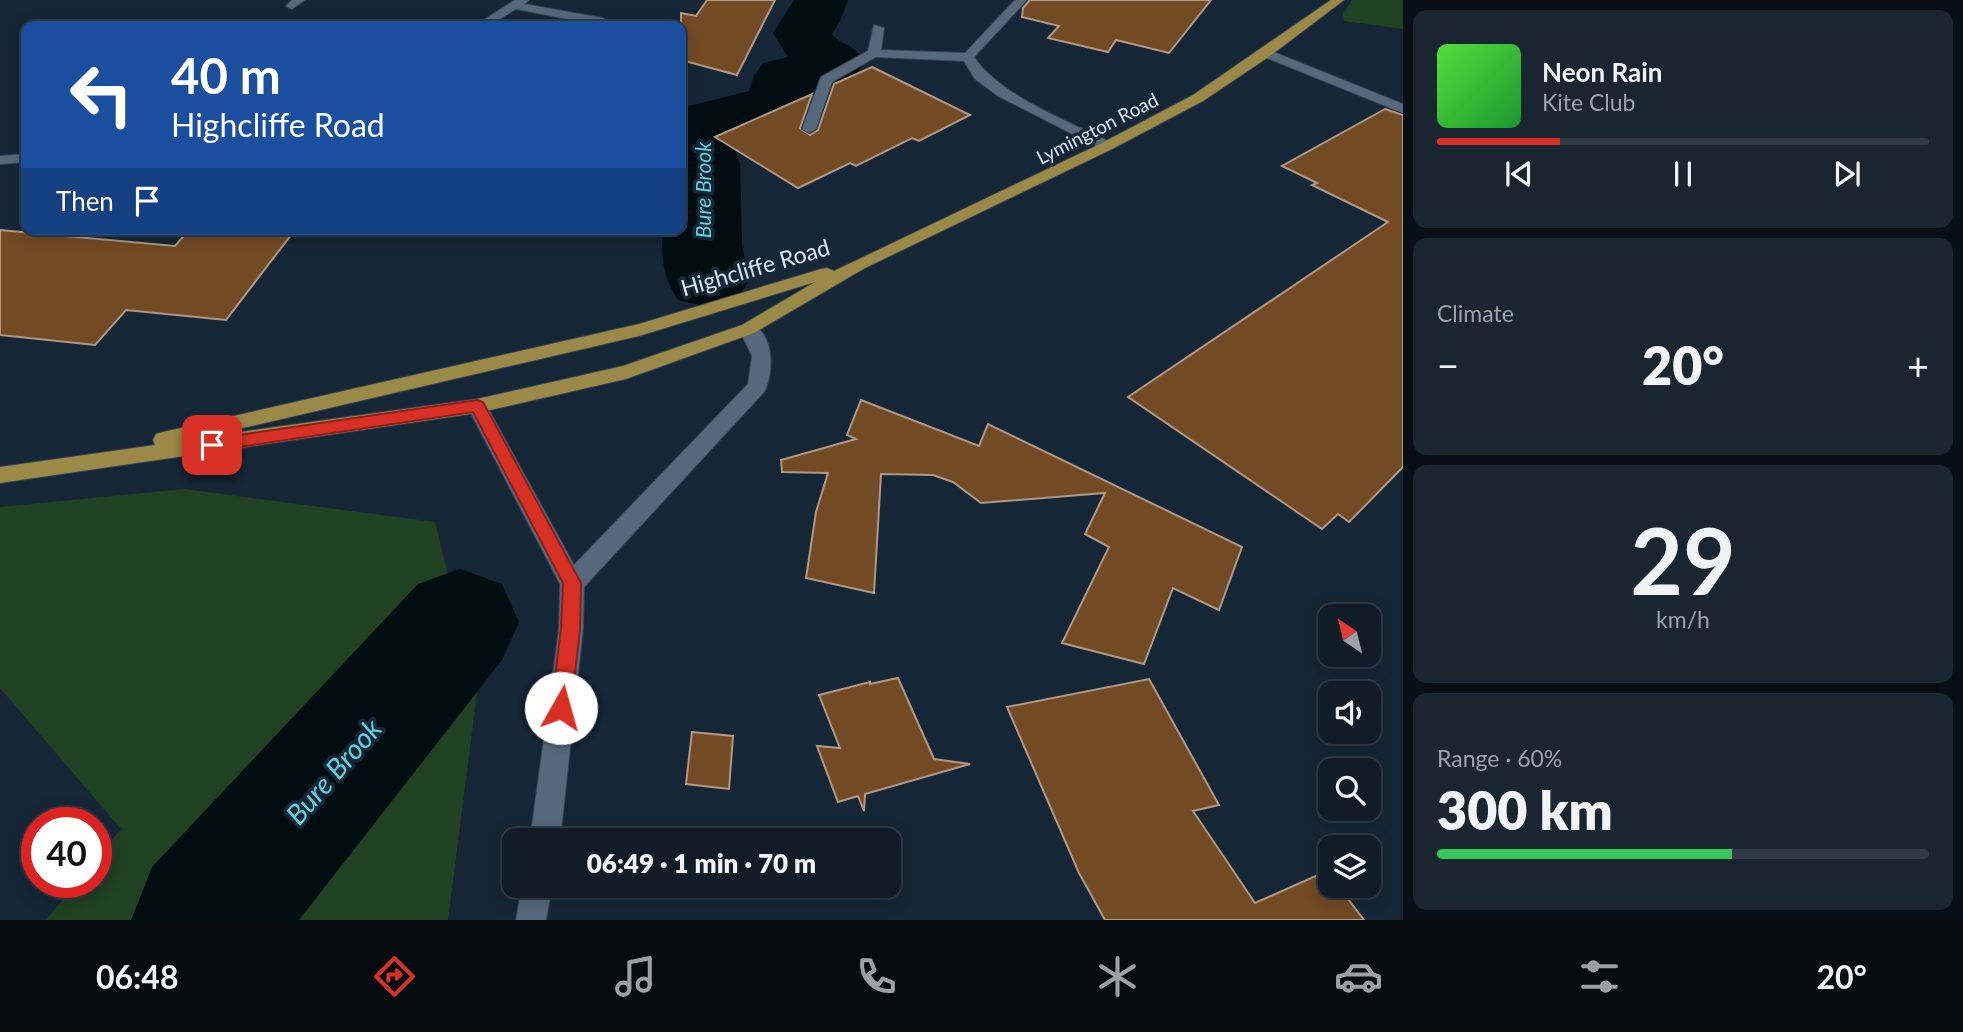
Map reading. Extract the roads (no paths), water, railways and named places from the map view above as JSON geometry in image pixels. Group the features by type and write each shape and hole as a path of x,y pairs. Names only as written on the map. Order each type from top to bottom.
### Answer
{"main road":[{"name":"Lymington Road","path":"859,264 1107,146 1198,98 1266,53 1338,0"},
{"name":"Highcliffe Road","path":"53,469 292,407 485,367 642,329 859,264"},
{"name":"Highcliffe Road","path":"0,475 477,406 626,372 748,329 859,264"},
{"path":"729,301 748,329"},
{"path":"477,406 485,367"}],"street":[{"path":"809,129 827,80 874,53 968,57 1021,0"},
{"path":"488,21 519,3 599,21"},
{"path":"874,53 878,28"},
{"path":"1266,53 1403,109"},
{"path":"968,57 980,76 1003,93 1107,146"},
{"path":"0,160 21,158"},
{"path":"572,583 757,387 764,366 761,348 748,329"},
{"path":"477,406 572,583 571,629 546,828"},
{"path":"531,920 535,898"}],"waterway":[{"name":"Bure Brook","path":"707,281 702,244 704,163 699,148 701,132 713,120 743,116 778,103 785,76 816,71 833,64 834,60 814,51 802,33 812,21 821,0"},
{"name":"Bure Brook","path":"205,920 460,622"}]}
